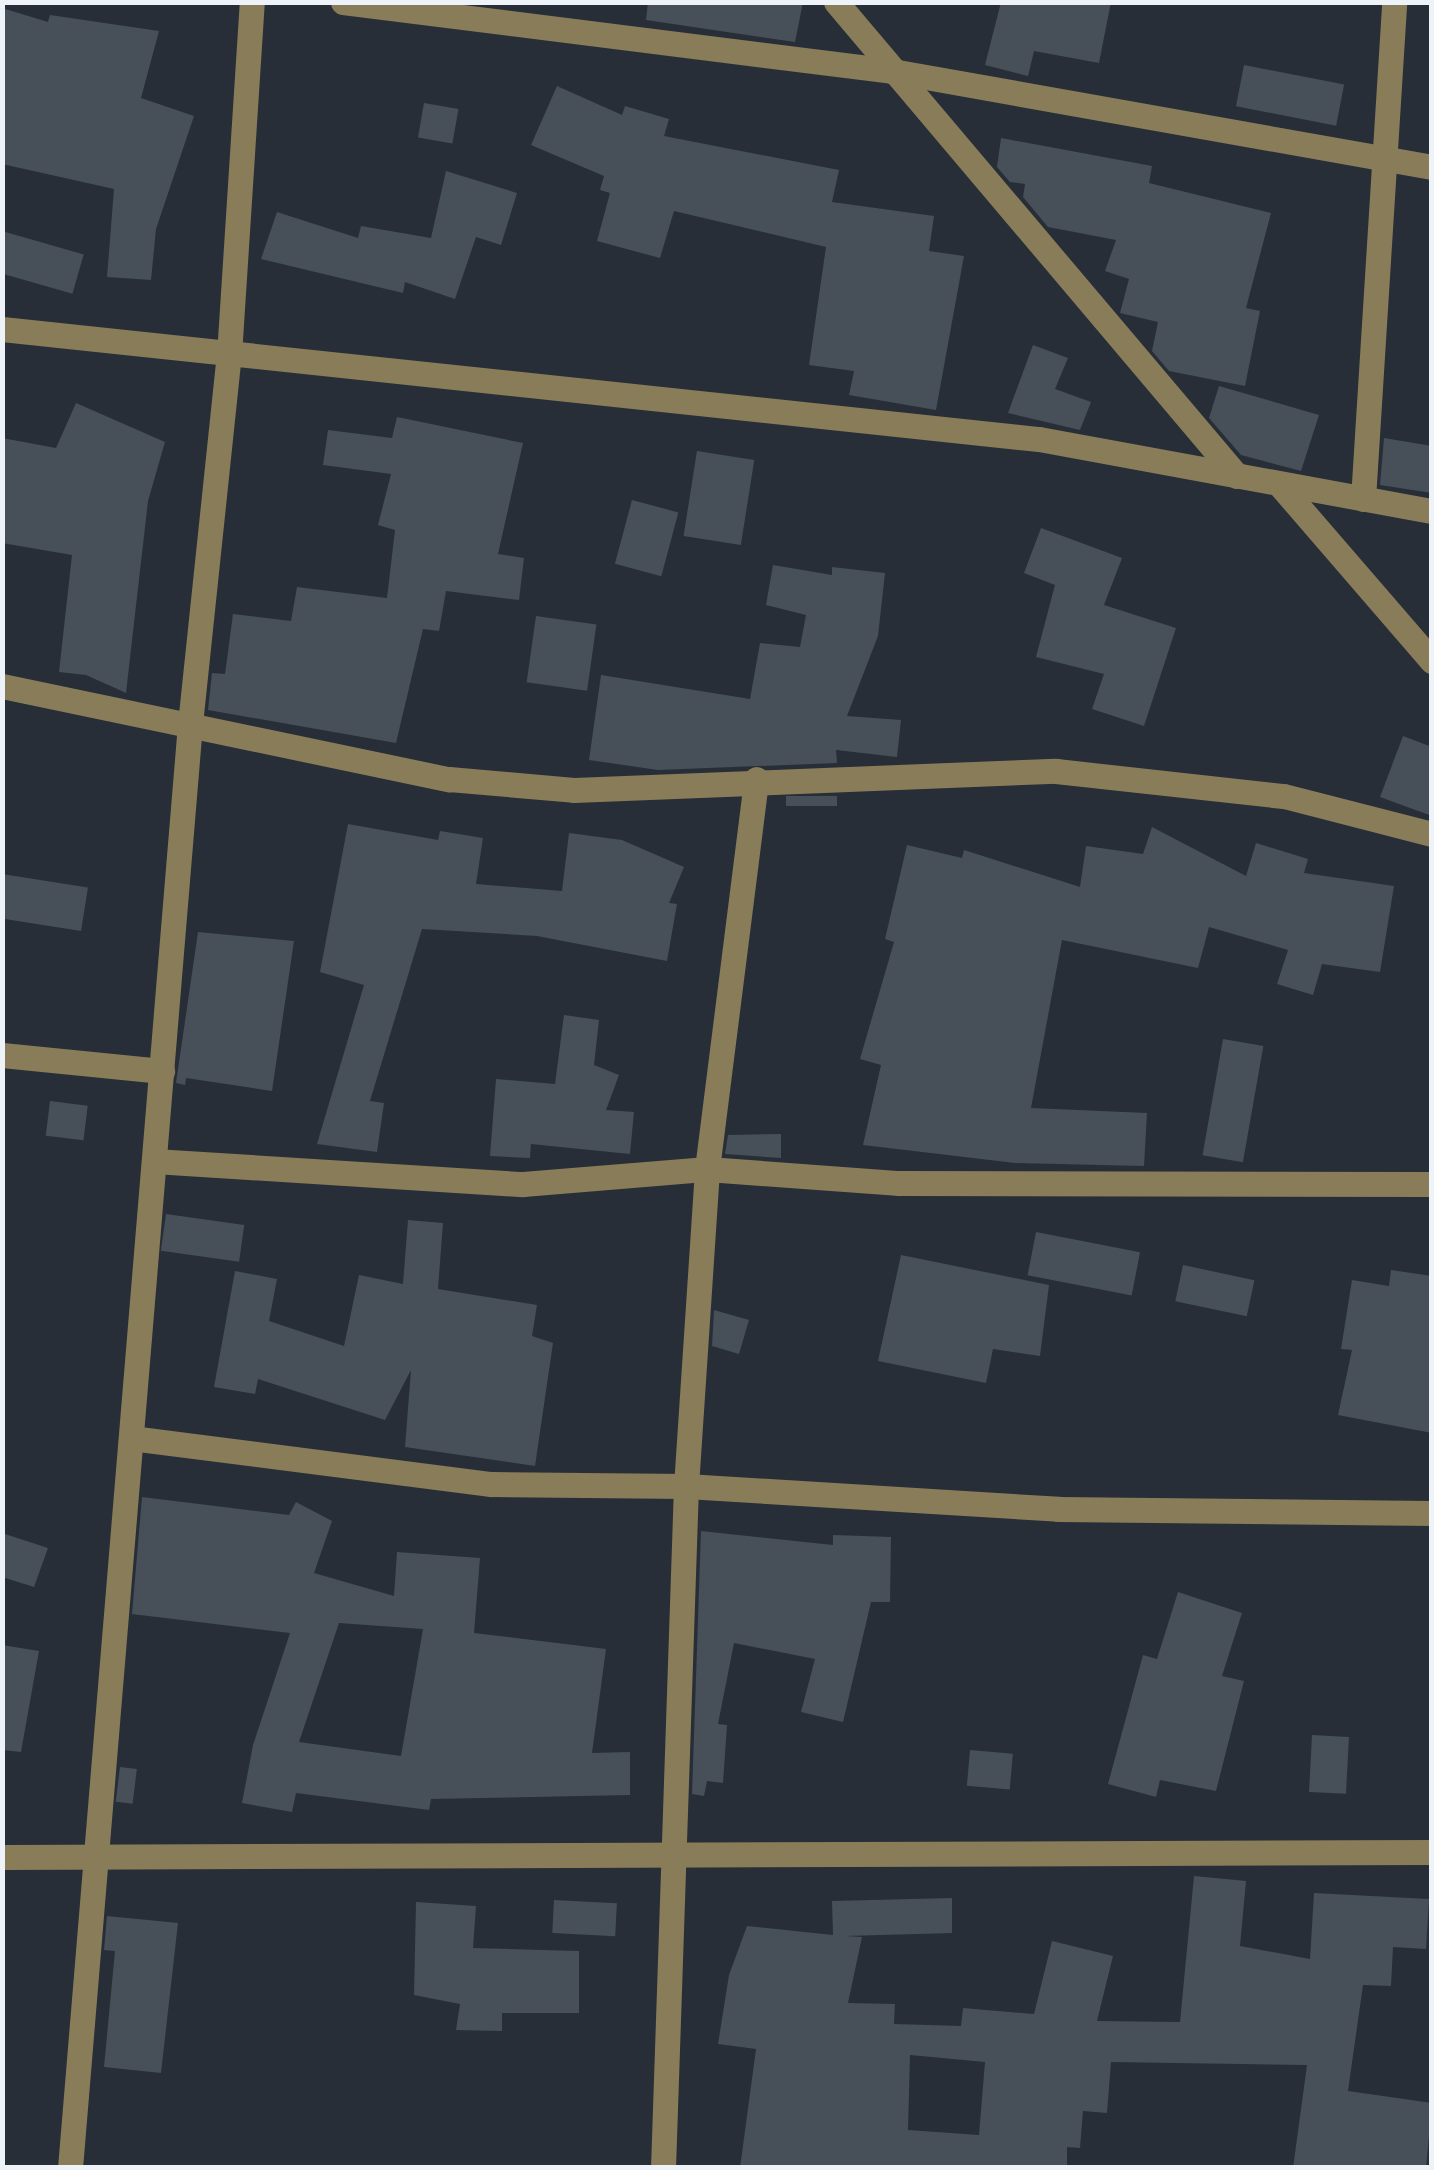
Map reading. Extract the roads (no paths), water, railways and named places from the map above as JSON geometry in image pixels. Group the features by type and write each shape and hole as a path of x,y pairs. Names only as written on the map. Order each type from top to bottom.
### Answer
{"street":[{"path":"70,2168 190,724 229,355 252,2"},
{"path":"343,2 892,71 1432,167"},
{"path":"836,2 1237,476"},
{"path":"1363,499 1394,2"},
{"path":"2,330 1039,440 1432,511"},
{"path":"1279,484 1432,661"},
{"path":"2,686 485,782 574,790 756,779 1056,771 1284,796 1432,834"},
{"path":"662,2168 686,1486 707,1169 756,779"},
{"path":"2,1054 162,1071"},
{"path":"154,1160 522,1184 707,1169 899,1183 1432,1184"},
{"path":"131,1438 492,1484 686,1486 1058,1509 1432,1513"},
{"path":"2,1857 1432,1852"}]}
